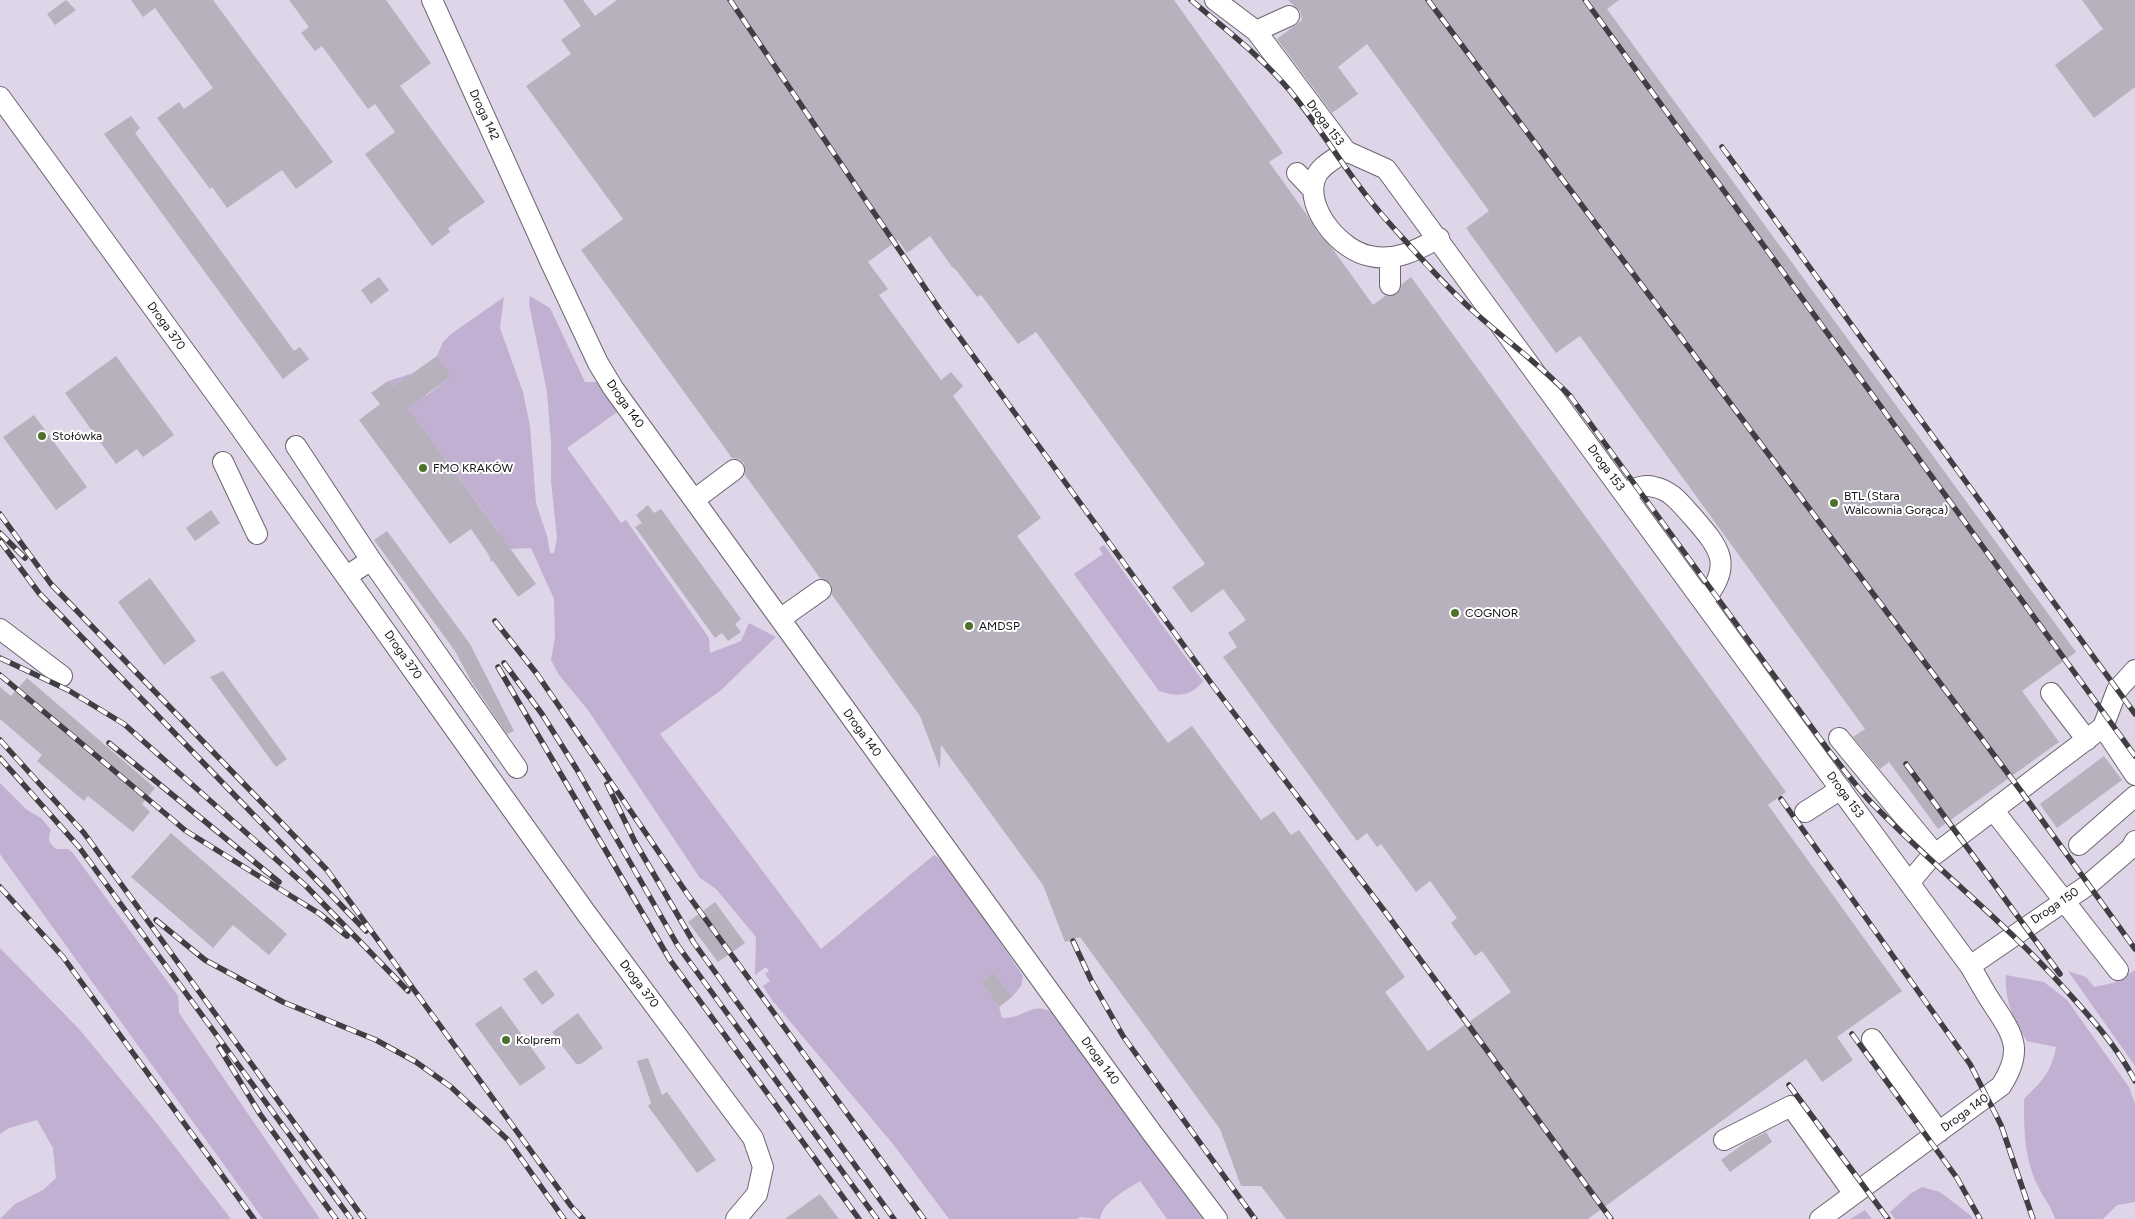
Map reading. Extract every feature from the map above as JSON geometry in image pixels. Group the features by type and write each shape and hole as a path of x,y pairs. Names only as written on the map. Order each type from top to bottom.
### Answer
{"lane":[{"name":"Droga 142","path":"432,0 452,48 536,229"},
{"name":"Droga 153","path":"1215,0 1256,31 1346,151 1386,169 1439,238 1970,966"},
{"path":"1256,31 1289,16"},
{"name":"Droga 370","path":"0,97 347,576 586,913 753,1138 763,1167 757,1194 736,1219"},
{"path":"1346,151 1322,168 1315,178 1313,190 1320,217 1348,248 1369,256 1390,257 1411,253 1439,238"},
{"path":"1297,173 1313,190"},
{"name":"Droga 140","path":"536,229 598,363 612,388 1152,1133 1217,1219"},
{"path":"1390,257 1390,285"},
{"path":"296,446 371,560 517,768"},
{"path":"223,462 257,534"},
{"path":"694,500 734,470"},
{"path":"1624,493 1640,487 1652,486 1666,491 1678,499 1716,543 1721,560 1720,576 1714,589 1703,601"},
{"path":"347,576 371,560"},
{"path":"780,619 821,590"},
{"path":"0,630 62,676"},
{"path":"1910,883 1936,854 2103,727 2117,690 2135,670"},
{"path":"2051,693 2087,740"},
{"path":"2103,727 2135,774"},
{"path":"1839,738 1936,854"},
{"path":"1805,812 1841,789"},
{"path":"2079,845 2135,796"},
{"path":"1994,811 2118,970"},
{"name":"Droga 150","path":"1970,966 2063,901 2117,860 2131,848 2135,841"},
{"name":"Droga 140","path":"1820,1219 2001,1086 2011,1070 2015,1051 2007,1025 1970,966"},
{"path":"1872,1039 1939,1132"},
{"path":"1724,1140 1791,1106 1854,1194"}],"shaded area":[{"path":"0,0 2135,0 2135,1219 0,1219"},
{"path":"530,296 550,308 585,382 602,382 620,410 567,448 621,523 626,520 709,638 710,653 741,641 749,623 776,637 720,691 660,734 821,949 934,855 947,863 1023,976 1021,986 1012,997 994,972 981,982 999,1007 1002,1018 1036,1009 1050,1011 1060,1016 1205,1219 1167,1219 1140,1181 1110,1201 1100,1219 1080,1217 1077,1219 949,1219 893,1144 772,1000 763,986 770,981 765,974 769,971 766,967 755,975 756,937 716,889 700,878 588,710 559,675 551,660 555,637 554,599 531,548 510,549 491,562 488,553 500,534 388,381 410,374 426,396 452,376 437,356 443,342 451,334 504,297 500,328 523,392 530,426 536,503 547,536 550,553 554,553 557,538 551,481 551,443 547,392 529,304"},
{"path":"1104,545 1203,681 1189,693 1178,695 1159,691 1074,574 1103,554 1099,548"},
{"path":"0,783 27,810 41,818 51,830 49,836 50,843 56,849 68,849 73,853 178,996 179,1013 320,1219 263,1219 0,854"},
{"path":"0,948 79,1029 151,1116 231,1219 0,1219 15,1204 43,1190 56,1178 53,1148 37,1120 9,1128 0,1134"},
{"path":"2135,970 2135,1066 2068,971 2086,977 2094,987 2113,983"},
{"path":"2006,975 2044,982 2067,1000 2129,1087 2135,1104 2135,1202 2117,1205 2103,1219 2055,1219 2033,1174 2027,1153 2024,1099 2049,1070 2056,1047 2027,1041 2018,1026 2008,1002"},
{"path":"1922,1187 1940,1192 1973,1219 1895,1219 1890,1212 1910,1194"},
{"path":"1865,1210 1872,1219 1850,1219"}],"building":[{"path":"66,0 76,10 55,25 47,14"},
{"path":"131,0 213,0 333,162 296,189 282,170 227,208 212,187 210,189 157,118 179,102 184,109 213,88 155,8 143,17"},
{"path":"289,0 386,0 431,63 400,86 485,202 448,228 450,232 432,246 365,154 395,132 375,104 368,109 322,46 315,51 301,33 309,27"},
{"path":"563,0 583,0 595,16 617,0 1174,0 1283,153 1269,162 1318,233 1332,248 1373,305 1385,296 1396,295 1402,284 1411,277 1786,792 1768,805 1902,991 1837,1037 1853,1060 1822,1082 1806,1059 1588,1219 1286,1219 1261,1186 1241,1186 1220,1129 1080,937 1065,942 1043,885 941,745 940,769 920,716 832,595 831,584 820,578 745,475 744,463 739,459 732,458 581,250 623,219 526,86 571,54 561,40 581,26","holes":["930,236 977,297 981,295 1018,344 1036,332 1205,564 1172,587 1191,613 1223,589 1246,620 1228,633 1237,647 1223,657 1357,841 1367,833 1377,847 1381,844 1416,892 1430,881 1457,918 1451,923 1475,956 1482,951 1511,992 1428,1051 1385,992 1405,977 1299,830 1291,835 1274,811 1261,820 1192,726 1168,743 1017,536 1041,518 953,396 963,386 951,372 941,380 879,295 888,289 868,262 898,240 907,253"]},
{"name":"BTL (Stara Walcownia Gorąca)","path":"1288,0 1619,0 1607,9 2076,652 2022,691 2059,742 1938,829 1889,762 1880,769 1853,737 1865,729 1580,336 1556,353 1466,228 1489,211 1367,44 1338,67 1358,94 1332,113 1277,39 1302,20 1300,11"},
{"path":"2082,0 2135,0 2135,87 2094,118 2055,65 2103,29"},
{"path":"131,116 140,128 135,133 294,351 300,347 309,359 283,379 104,134"},
{"path":"379,277 389,290 371,304 361,290"},
{"path":"116,356 174,435 143,457 137,449 116,464 65,393"},
{"name":"FMO KRAKÓW","path":"437,356 452,376 408,408 536,584 518,597 471,529 450,544 359,420 380,404 371,393 388,381 393,387"},
{"path":"34,415 87,487 56,510 3,437"},
{"path":"648,505 654,513 661,509 741,619 735,624 741,632 728,641 722,633 715,638 635,527 642,523 636,515"},
{"path":"211,510 220,523 195,541 186,528"},
{"path":"387,531 470,644 514,731 507,734 471,681 455,651 374,540"},
{"path":"150,578 196,641 164,665 118,602"},
{"path":"223,671 287,759 276,767 210,677"},
{"path":"27,678 155,788 142,804 150,812 133,832 88,796 84,801 37,761 42,755 0,719 0,687 11,696"},
{"path":"2104,756 2122,780 2057,828 2040,804"},
{"path":"171,833 287,934 269,955 233,925 213,948 131,877"},
{"path":"715,902 745,943 718,962 688,922"},
{"path":"536,970 555,995 542,1005 523,979"},
{"path":"994,972 1012,997 999,1007 981,982"},
{"name":"Kolprem","path":"501,1006 546,1068 520,1086 475,1024"},
{"path":"578,1013 603,1048 581,1064 576,1064 552,1032"},
{"path":"648,1058 662,1095 667,1092 716,1160 697,1173 648,1106 651,1103 637,1061"},
{"path":"1766,1132 1772,1142 1730,1172 1721,1160 1745,1143"},
{"path":"820,1194 839,1219 785,1219 803,1206"}],"railway":[{"path":"730,0 942,313 1214,687 1386,913 1611,1219"},
{"path":"1191,0 1243,44 1280,79 1304,108 1377,209 1440,279 1472,310 1548,374 1571,397 1829,751 1857,786 1891,822 2041,963 2102,1032 2120,1056 2135,1081"},
{"path":"1428,0 2021,791 2135,949"},
{"path":"1585,0 2135,756"},
{"path":"1722,147 2135,714"},
{"path":"0,514 51,584 327,870 571,1206 583,1219"},
{"path":"0,533 25,558"},
{"path":"0,541 39,593 366,931"},
{"path":"495,621 537,674 688,895 924,1219"},
{"path":"0,658 68,690 124,724 306,886 408,991"},
{"path":"504,663 542,714 576,768 678,946 877,1219"},
{"path":"498,667 670,960 859,1219"},
{"path":"0,675 186,831 320,914 347,936"},
{"path":"0,740 84,833 364,1219"},
{"path":"109,743 279,882"},
{"path":"0,758 79,847 351,1219"},
{"path":"1906,764 2060,974"},
{"path":"607,784 635,842 694,943 894,1219"},
{"path":"1781,799 1970,1064 2001,1125 2033,1219"},
{"path":"0,887 63,957 254,1219"},
{"path":"156,920 205,960 283,1002 376,1040 416,1062 451,1087 508,1140 564,1219"},
{"path":"1073,941 1091,980 1123,1036 1255,1219"},
{"path":"1852,1034 1957,1178 1980,1219"},
{"path":"219,1047 260,1114 336,1219"},
{"path":"1789,1085 1888,1219"}],"place":[{"name":"Stołówka","path":"42,436"},
{"name":"FMO KRAKÓW","path":"423,468"},
{"name":"BTL (Stara Walcownia Gorąca)","path":"1834,503"},
{"name":"COGNOR","path":"1455,613"},
{"name":"AMDSP","path":"969,626"},
{"name":"Kolprem","path":"506,1040"}]}
